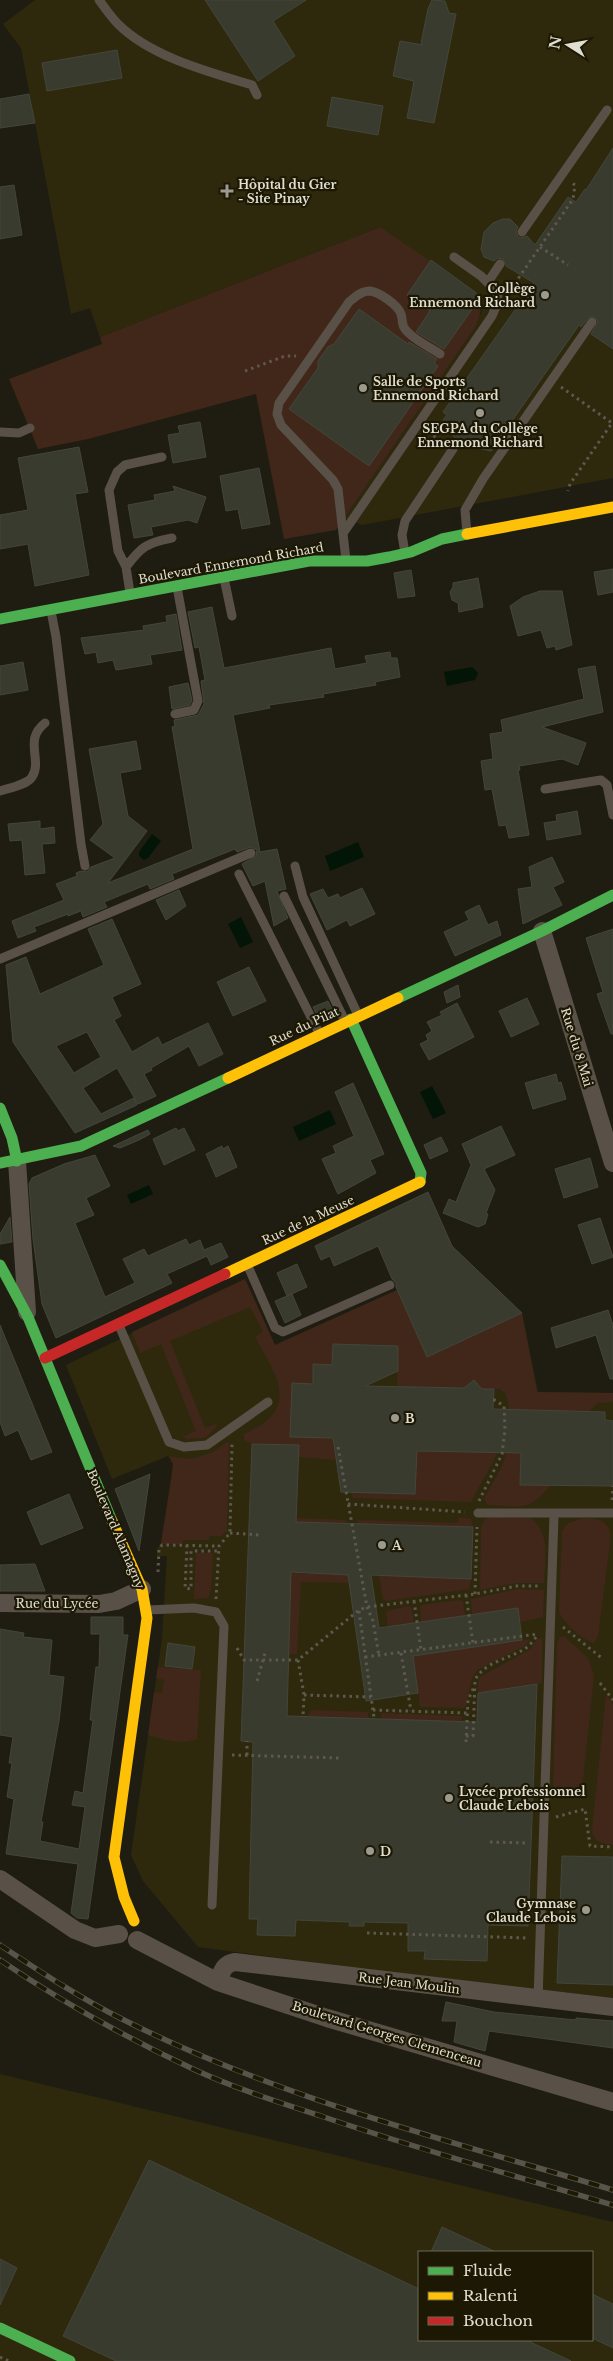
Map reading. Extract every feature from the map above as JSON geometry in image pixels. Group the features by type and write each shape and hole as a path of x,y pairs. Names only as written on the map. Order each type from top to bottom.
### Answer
{"street":[{"name":"Boulevard Ennemond Richard","path":"0,619 51,611 309,561 330,559 358,561 419,551 442,539 613,507"},
{"name":"Rue du Pilat","path":"8,1162 81,1146 351,1018 542,931 613,895"},
{"name":"Rue du 8 Mai","path":"542,931 613,1163"},
{"name":"Rue de la Meuse","path":"45,1358 416,1185 422,1178 421,1173 351,1018"},
{"path":"0,1108 12,1138 8,1162 28,1317"},
{"name":"Boulevard Alamagny","path":"0,1265 28,1317 127,1558 142,1589 146,1610 144,1640 114,1857 131,1930"},
{"name":"Rue du Lycée","path":"0,1603 99,1604 116,1601 142,1589"},
{"path":"0,1878 75,1930 95,1938 131,1930"},
{"name":"Boulevard Georges Clemenceau","path":"131,1930 165,1955 218,1982 327,2018 613,2102"},
{"name":"Rue Jean Moulin","path":"218,1982 223,1967 228,1963 235,1962 613,2008"},
{"path":"0,2328 70,2361"}],"lane":[{"path":"98,0 119,25 144,44 179,60 252,86 257,95"},
{"path":"522,232 607,110"},
{"path":"344,532 492,316 497,304 498,293 488,282 454,257"},
{"path":"488,282 500,264"},
{"path":"346,561 338,489 333,480 281,425 277,414 280,403 349,302 360,294 370,291 380,295 397,307 405,330 440,354"},
{"path":"467,534 465,510 483,479 592,322"},
{"path":"0,432 19,433 30,428"},
{"path":"405,553 402,535 405,521 453,449"},
{"path":"130,595 126,567 120,558 116,542 109,498 112,481 117,472 125,465 162,457"},
{"path":"126,567 144,546 152,542 172,538"},
{"path":"224,577 232,616"},
{"path":"175,714 194,710 198,701 177,586"},
{"path":"51,611 56,637 77,817 85,866"},
{"path":"0,791 27,782 32,777 34,738 38,728 45,723"},
{"path":"545,789 601,780 607,784 613,815"},
{"path":"0,959 251,853"},
{"path":"295,866 303,897 351,1018"},
{"path":"239,874 319,1033"},
{"path":"284,896 351,1018"},
{"path":"247,1264 275,1328 283,1332 390,1285"},
{"path":"118,1323 170,1442 184,1447 207,1445 268,1402"},
{"path":"478,1513 613,1514"},
{"path":"538,2000 554,1514"},
{"path":"146,1610 194,1608 216,1612 224,1626 212,1905"}],"path":[{"path":"520,277 574,199"},
{"path":"540,247 568,265"},
{"path":"246,371 285,356 296,356"},
{"path":"568,491 570,484 612,423 570,394"},
{"path":"418,425 453,449"},
{"path":"475,1594 474,1564 480,1498 502,1454 505,1430 504,1406 493,1399"},
{"path":"216,1612 218,1546 230,1533 232,1428"},
{"path":"338,1447 367,1606 373,1621 379,1656"},
{"path":"348,1504 478,1513"},
{"path":"230,1533 260,1535"},
{"path":"159,1556 160,1546 218,1546"},
{"path":"187,1546 185,1588 190,1588 192,1551 218,1551"},
{"path":"224,1626 244,1660 298,1660 359,1610 367,1606 475,1594 517,1586 552,1586"},
{"path":"466,1595 473,1643"},
{"path":"414,1601 421,1650"},
{"path":"359,1610 374,1718"},
{"path":"466,1742 468,1700 478,1673 504,1657 526,1648 552,1619 603,1659"},
{"path":"365,1657 538,1634"},
{"path":"258,1681 266,1653"},
{"path":"401,1653 410,1711"},
{"path":"298,1660 304,1695 303,1716"},
{"path":"600,1683 613,1700"},
{"path":"466,1736 474,1736 475,1684"},
{"path":"304,1695 371,1697"},
{"path":"372,1710 467,1713"},
{"path":"247,1742 247,1755"},
{"path":"218,1754 339,1758"},
{"path":"543,1820 585,1809 590,1846 613,1848"},
{"path":"490,1842 542,1843"},
{"path":"367,1933 541,1938"},
{"path":"0,2357 9,2361"}],"shaded area":[{"name":"Hôpital du Gier - Site Pinay","path":"35,0 613,0 613,478 362,525 344,518 476,326 482,310 380,227 100,337 90,308 71,314 21,48 3,24"},
{"path":"380,227 475,292 481,305 480,313 476,326 336,530 284,539 256,394 88,439 38,449 9,379 102,344 100,337"},
{"path":"472,667 478,673 475,680 447,686 444,672"},
{"path":"152,834 161,841 148,858 144,860 139,856 139,852"},
{"path":"358,842 364,857 330,871 325,856"},
{"path":"241,917 253,942 240,948 228,924"},
{"path":"432,1086 446,1113 433,1119 420,1092"},
{"path":"330,1110 336,1124 299,1141 293,1127"},
{"path":"149,1185 153,1194 131,1204 127,1195"},
{"path":"245,1279 275,1345 397,1290 427,1357 522,1313 538,1392 613,1393 613,1998 380,1971 198,1947 143,1881 131,1855 162,1638 167,1556 157,1556 157,1549 161,1543 173,1464 168,1456 112,1479 66,1365"},
{"path":"245,1279 275,1345 397,1290 427,1357 522,1313 537,1392 613,1393 613,1402 598,1403 588,1412 522,1410 521,1484 551,1485 536,1500 524,1506 488,1505 484,1499 506,1454 509,1416 505,1393 499,1389 479,1389 479,1385 474,1380 469,1384 469,1388 397,1387 398,1346 333,1344 332,1365 313,1364 313,1384 292,1384 312,1437 333,1438 335,1460 298,1457 299,1445 252,1444 244,1440 244,1434 262,1424 273,1414 279,1403 280,1392 277,1379 255,1337 263,1331 250,1307 170,1341 205,1428 216,1424 217,1426 205,1438 186,1439 184,1436 196,1431 161,1344 140,1353 132,1332"},
{"path":"229,1442 227,1531 221,1536 210,1536 209,1540 183,1540 183,1544 161,1544 173,1464 169,1456 177,1458 200,1457"},
{"path":"343,1451 372,1493 415,1494 417,1451 498,1452 471,1502 353,1498"},
{"path":"459,1517 471,1519 473,1527 358,1524 357,1520 458,1523"},
{"path":"491,1517 530,1518 537,1524 544,1539 545,1547 544,1583 517,1583 480,1590 481,1527 485,1519"},
{"path":"297,1518 346,1520 347,1523 296,1522"},
{"path":"584,1518 601,1521 607,1526 611,1535 598,1636 594,1643 574,1630 559,1612 562,1531 568,1523"},
{"path":"196,1553 213,1553 211,1590 208,1598 194,1599"},
{"path":"291,1573 348,1575 350,1583 301,1582 297,1654 289,1654"},
{"path":"379,1575 471,1579 469,1589 387,1601 383,1599"},
{"path":"517,1589 544,1590 543,1617 520,1622 518,1609 472,1615 471,1599"},
{"path":"463,1601 465,1616 421,1622 420,1605"},
{"path":"409,1606 412,1609 414,1623 388,1627 386,1611"},
{"path":"560,1637 565,1637 588,1658 594,1676 582,1789 577,1795 568,1797 557,1795 553,1786 557,1643"},
{"path":"542,1638 542,1683 478,1693 480,1677 531,1649 537,1639"},
{"path":"531,1639 525,1646 477,1670 472,1679 465,1708 420,1707 413,1656"},
{"path":"158,1667 201,1670 197,1739 179,1742 148,1735 154,1692 162,1693 164,1680 156,1678"},
{"path":"606,1695 613,1704 613,1845 596,1840 592,1830"},
{"path":"311,1710 368,1712 368,1718 308,1716"},
{"path":"381,1713 462,1716 462,1721 382,1719"},
{"path":"0,2074 613,2222 613,2361 0,2361"}],"building":[{"path":"205,0 306,0 273,21 295,56 258,81"},
{"path":"432,0 445,1 449,13 456,14 434,123 407,118 414,81 393,76 400,41 423,45 421,43 428,9"},
{"path":"117,50 122,78 47,91 42,63"},
{"path":"29,94 35,123 0,128 0,99"},
{"path":"332,97 383,106 378,135 327,126"},
{"path":"613,148 613,349 591,334 598,322 595,317 589,317 581,327 579,325 491,451 465,445 454,437 447,428 443,420 447,415 443,412 534,283 506,266 503,259 498,258 494,261 484,257 481,249 484,232 493,223 503,219 510,219 518,227 516,232 518,237 527,236 535,245 568,197 576,202 586,190"},
{"path":"14,185 22,235 0,239 0,187"},
{"path":"431,260 475,292 480,298 444,349 416,332 430,311 407,295"},
{"name":"Salle de Sports Ennemond Richard","path":"359,309 408,344 409,342 437,359 434,363 438,366 369,466 289,409 318,368 318,361 328,347 334,344"},
{"path":"200,422 206,457 173,463 168,435 180,433 178,426"},
{"path":"79,447 88,492 75,494 89,575 35,586 28,544 0,549 0,515 28,510 18,458"},
{"path":"259,468 270,524 242,529 238,509 226,511 220,476"},
{"path":"173,486 206,497 197,523 188,520 151,527 153,535 134,538 128,505 155,500 154,495 175,491"},
{"path":"613,569 613,592 598,595 594,572"},
{"path":"411,570 415,596 398,598 394,573"},
{"path":"478,578 483,607 459,612 458,603 452,600 450,592 453,583"},
{"path":"540,591 562,591 572,645 556,650 555,646 547,648 541,630 518,636 510,606 523,597"},
{"path":"212,607 224,668 331,648 335,669 367,663 365,656 390,652 391,658 397,658 400,677 375,682 376,685 323,694 324,697 269,705 270,708 233,715 260,852 277,849 286,889 277,891 288,918 274,926 265,881 253,886 242,864 256,856 257,850 251,847 237,852 235,849 172,874 174,879 150,889 148,884 104,902 107,907 83,917 81,911 34,927 36,931 18,938 12,921 64,900 56,884 77,876 76,873 81,871 87,872 91,867 115,858 90,840 103,824 89,749 136,741 141,769 120,773 128,816 147,831 108,883 193,849 172,727 175,726 174,720 198,715 204,704 201,681 205,680 199,647 195,648 188,612"},
{"path":"176,614 182,650 150,655 152,664 116,670 113,660 98,663 96,652 85,654 81,638 144,630 143,626 167,622 166,616"},
{"path":"23,662 28,690 0,695 0,666"},
{"path":"595,666 603,712 542,727 586,743 578,765 562,759 519,766 520,770 518,770 529,835 509,838 506,825 499,826 492,789 485,790 481,761 493,759 490,734 503,732 501,720 584,699 578,669"},
{"path":"188,683 192,700 190,705 172,709 169,687"},
{"path":"577,811 581,834 547,840 544,823 557,821 556,815"},
{"path":"40,821 40,829 54,827 55,843 42,844 45,873 25,875 22,840 10,841 8,824"},
{"path":"552,857 564,882 553,887 562,905 523,924 518,889 532,887 529,867"},
{"path":"362,888 375,914 350,926 347,920 327,930 310,894 323,889 328,898 338,894 340,898"},
{"path":"179,890 186,906 166,920 156,900"},
{"path":"479,905 488,925 497,921 501,935 455,956 444,932 469,920 465,912"},
{"path":"112,919 141,984 112,997 121,1016 114,1020 132,1052 158,1037 162,1045 208,1023 223,1054 199,1066 189,1046 151,1068 152,1070 144,1074 156,1096 138,1104 117,1068 83,1088 101,1114 134,1098 137,1105 75,1133 13,1042 6,965 26,957 40,994 104,965 88,929","holes":["87,1032 101,1057 74,1073 56,1046"]},
{"path":"613,929 613,1034 611,1034 597,994 603,992 586,938"},
{"path":"249,967 266,1001 233,1016 217,982"},
{"path":"458,985 460,997 447,1003 444,992"},
{"path":"527,998 539,1024 511,1037 499,1011"},
{"path":"328,1001 334,1013 319,1020 313,1007"},
{"path":"457,1003 474,1037 429,1060 420,1044 428,1040 426,1035 432,1031 427,1022 442,1015 440,1012"},
{"path":"556,1074 558,1083 561,1082 566,1099 533,1109 525,1083"},
{"path":"353,1083 384,1154 370,1160 376,1173 338,1194 322,1159 336,1153 333,1146 354,1136 335,1092"},
{"path":"501,1126 515,1155 484,1169 495,1190 486,1213 488,1214 485,1224 478,1227 443,1213 449,1199 456,1202 471,1165 462,1144"},
{"path":"176,1128 178,1131 184,1128 195,1150 164,1165 153,1139"},
{"path":"148,1130 150,1134 139,1140 120,1148 113,1146"},
{"path":"441,1137 448,1151 430,1159 424,1145"},
{"path":"222,1146 223,1149 228,1146 237,1167 216,1177 206,1154"},
{"path":"95,1155 110,1186 86,1198 94,1215 75,1223 105,1297 135,1283 123,1259 144,1249 148,1256 186,1239 189,1245 200,1240 204,1250 221,1243 228,1257 211,1265 207,1256 167,1274 172,1283 56,1338 42,1304 33,1239 29,1184 32,1178 64,1164"},
{"path":"590,1158 598,1187 564,1198 555,1169"},
{"path":"428,1192 452,1246 522,1313 427,1357 396,1287 396,1283 392,1279 378,1246 334,1266 330,1256 321,1260 315,1246"},
{"path":"10,1217 12,1242 0,1244 0,1234"},
{"path":"600,1218 613,1257 592,1264 578,1225"},
{"path":"297,1264 307,1287 287,1296 277,1273"},
{"path":"292,1294 301,1315 285,1323 275,1301"},
{"path":"608,1310 613,1325 613,1379 610,1379 596,1335 556,1348 551,1328"},
{"path":"0,1325 52,1452 31,1460 18,1430 5,1436 0,1422"},
{"name":"B","path":"333,1344 398,1346 398,1371 365,1386 464,1388 474,1380 482,1389 494,1389 493,1409 605,1412 605,1420 613,1421 613,1486 520,1485 521,1453 417,1451 415,1494 341,1492 333,1438 290,1437 292,1383 313,1384 313,1364 332,1365"},
{"path":"252,1444 299,1445 296,1522 473,1527 471,1579 371,1575 379,1628 518,1608 522,1640 413,1656 418,1693 366,1701 348,1575 291,1572 287,1716 477,1722 478,1693 537,1684 528,1926 488,1925 487,1961 424,1959 425,1951 408,1951 408,1923 364,1922 364,1926 349,1926 350,1922 296,1920 295,1936 257,1935 258,1919 249,1919 253,1742 241,1741"},
{"path":"150,1474 139,1551 115,1489"},
{"path":"69,1494 83,1528 41,1545 27,1512"},
{"path":"35,1564 45,1591 0,1591 0,1565"},
{"path":"91,1617 123,1617 123,1635 128,1635 88,1919 77,1918 71,1913 78,1864 6,1854 14,1799 7,1797 12,1763 9,1763 13,1737 0,1735 0,1629 24,1633 23,1637 52,1640 49,1675 64,1677 59,1721 41,1822 43,1822 40,1841 79,1849 85,1807 72,1805 75,1791 83,1793 93,1720 90,1720 96,1667 99,1667 100,1634 91,1634"},
{"path":"168,1643 195,1647 192,1669 165,1666"},
{"name":"Gymnase Claude Lebois","path":"562,1856 613,1857 613,1985 557,1983"},
{"path":"446,2002 494,2012 576,2020 576,2018 613,2021 613,2048 489,2031 485,2051 454,2042 457,2021 442,2021"},
{"path":"149,2160 418,2289 418,2341 528,2341 571,2361 116,2361 63,2336"},
{"path":"442,2227 494,2251 431,2251"},
{"path":"0,2259 17,2268 0,2305"},
{"path":"593,2294 613,2304 613,2348 593,2338"}],"railway":[{"path":"0,1945 104,2010 179,2046 239,2071 362,2115 613,2190"},
{"path":"0,1960 46,1990 119,2032 193,2069 224,2082 393,2140 613,2205"}],"traffic: fast":[{"path":"0,619 309,561 367,561 389,557 411,552 442,539 467,534"},
{"path":"398,998 542,931 613,895"},
{"path":"351,1019 421,1173 420,1182"},
{"path":"0,1163 81,1146 228,1078"},
{"path":"0,1108 12,1138 17,1161"},
{"path":"0,1265 28,1317 112,1521"},
{"path":"0,2328 70,2361"}],"traffic: slow":[{"path":"467,534 613,507"},
{"path":"228,1078 398,998"},
{"path":"225,1274 420,1182"},
{"path":"112,1521 142,1589 147,1618 114,1857 124,1897 134,1921"}],"traffic: jam":[{"path":"45,1358 225,1274"}],"place":[{"name":"Hôpital du Gier - Site Pinay","path":"227,191"},
{"name":"Collège Ennemond Richard","path":"545,295"},
{"name":"Salle de Sports Ennemond Richard","path":"363,388"},
{"name":"SEGPA du Collège Ennemond Richard","path":"480,413"},
{"name":"B","path":"395,1418"},
{"name":"A","path":"382,1545"},
{"name":"Lycée professionnel Claude Lebois","path":"449,1798"},
{"name":"D","path":"370,1851"},
{"name":"Gymnase Claude Lebois","path":"586,1910"}]}
